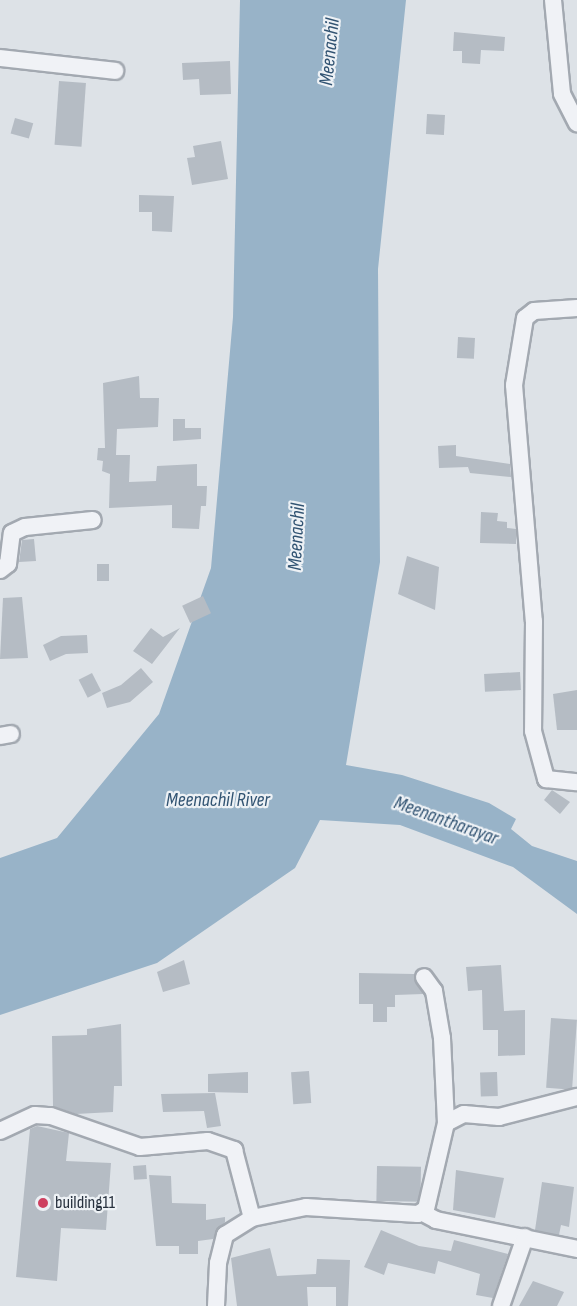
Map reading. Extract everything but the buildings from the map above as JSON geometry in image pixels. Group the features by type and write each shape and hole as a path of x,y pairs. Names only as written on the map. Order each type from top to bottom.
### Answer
{"street":[{"path":"553,0 562,94 577,123"},
{"path":"0,58 115,71"},
{"path":"577,308 534,310 525,318 514,385 534,621 533,731 546,779 577,782"},
{"path":"0,570 8,564 12,533 25,527 93,520"},
{"path":"423,1213 446,1123 440,1027 434,991 424,977"},
{"path":"446,1123 464,1114 499,1117 577,1097"},
{"path":"0,1131 29,1117 51,1116 140,1147 208,1141 234,1150 252,1218"},
{"path":"216,1306 218,1263 225,1234 252,1218 306,1207 423,1213 436,1220 577,1249"},
{"path":"501,1306 525,1237"}],"water":[{"name":"Meenachil River","path":"240,0 406,0 378,269 380,562 346,765 402,775 489,803 516,819 511,829 532,846 577,861 577,914 513,867 400,825 320,820 295,868 157,963 0,1015 0,858 57,838 159,714 211,568 233,317"}],"place":[{"name":"building11","path":"43,1203"}],"water label":[{"name":"Meenachil","path":"330,52"},
{"name":"Meenachil","path":"297,537"},
{"name":"Meenantharayar","path":"446,821"}]}
